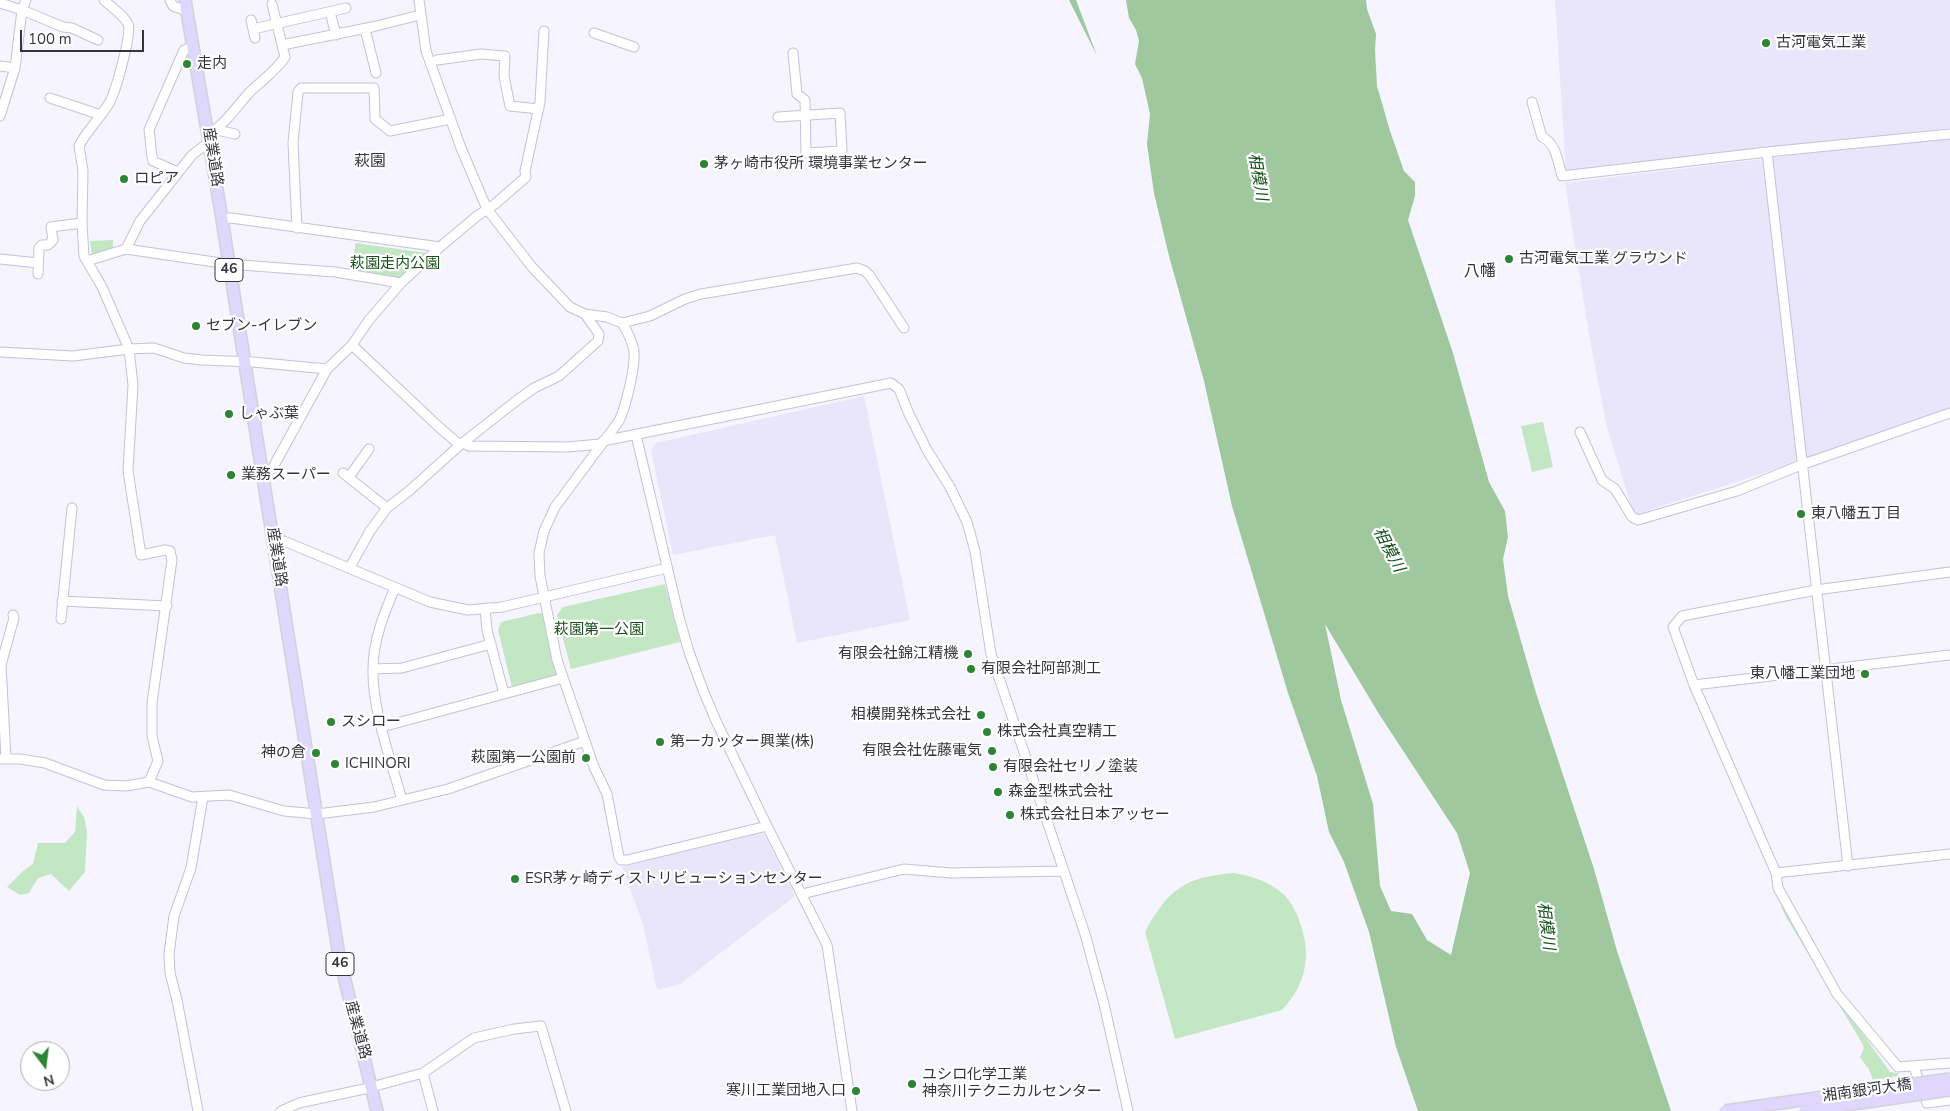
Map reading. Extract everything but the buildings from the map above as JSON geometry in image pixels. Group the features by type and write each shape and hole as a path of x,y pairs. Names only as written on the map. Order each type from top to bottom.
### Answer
{"main road":[{"name":"産業道路","path":"186,5 211,135 228,264 341,965 377,1111"},
{"name":"湘南銀河大橋","path":"1725,1111 1950,1079"},
{"name":"湘南銀河大橋","path":"1805,1111 1950,1090"}],"street":[{"path":"0,116 15,68 22,10 26,0"},
{"path":"104,0 126,20 130,32 118,75 116,91 101,116 79,146 82,171 84,256 102,287 129,349 133,385 128,457 130,491 140,555 165,550 170,551 172,555 167,606 152,703 152,736 158,761 149,782"},
{"path":"170,0 172,6 186,5"},
{"path":"419,0 426,51 487,209 512,242 570,307 585,314 607,317 622,323 650,316 701,294 857,268 865,271 870,276 904,328"},
{"path":"0,3 22,10 59,31 72,28 91,40"},
{"path":"126,249 140,220 192,154 248,94 280,65 285,57 272,4"},
{"path":"253,29 346,8"},
{"path":"330,12 336,34"},
{"path":"282,45 365,29 420,15"},
{"path":"365,29 376,73"},
{"path":"262,473 272,469 327,369 352,345 369,320 401,284 440,247 526,177 525,171 543,78 544,31"},
{"path":"594,33 634,47"},
{"path":"178,172 153,161 149,130 184,50 193,47"},
{"path":"778,117 805,115 840,114 842,151 806,153 805,115 805,100 797,94 793,53"},
{"path":"437,60 481,54 505,56 504,76 510,106 538,109"},
{"path":"0,66 15,68"},
{"path":"298,228 293,143 298,92 301,88 374,88 375,120 390,131 451,119"},
{"path":"50,98 101,116"},
{"path":"1532,102 1542,137 1552,144 1562,176 1767,152 1950,134"},
{"path":"211,135 235,134"},
{"path":"1767,152 1848,866"},
{"path":"222,219 230,218 440,247"},
{"path":"38,274 39,248 42,245 48,245 53,240 51,227 82,223"},
{"path":"87,261 126,249 228,264 335,272 401,284"},
{"path":"0,259 38,263"},
{"path":"350,568 370,531 387,508 462,444 534,388 559,376 598,341 599,334 585,314"},
{"path":"622,323 633,346 634,360 624,410 618,421 555,506 544,530 539,553 544,597 563,678 585,741 607,794 621,860 767,826"},
{"path":"352,345 440,428 462,444 469,446 568,447 602,443 891,383 895,384 927,450 950,487 967,522 974,551 991,654 1085,934 1104,1004 1128,1111"},
{"path":"0,352 73,356 154,348 184,358 327,369"},
{"path":"1580,432 1602,480 1615,488 1632,517 1638,520 1737,492 1801,465 1950,413"},
{"path":"636,435 689,652 703,690 767,826 828,945 852,1111"},
{"path":"369,449 346,475 387,508"},
{"path":"61,619 72,508"},
{"path":"273,540 284,541 430,602 468,610 485,609 544,597 667,568"},
{"path":"1950,572 1816,590 1682,616 1673,627 1694,685 1776,873 1778,888 1837,994 1898,1067 1950,1063"},
{"path":"395,588 374,649 373,669 375,702 402,800"},
{"path":"62,601 167,606"},
{"path":"485,609 491,644 504,694"},
{"path":"13,615 14,618 0,675 3,759 20,759 45,763 104,785 126,786 149,782 184,795 203,797 229,795 284,812 317,814 374,807 448,789 585,741"},
{"path":"373,669 402,668 491,644"},
{"path":"1694,685 1950,655"},
{"path":"382,727 563,678"},
{"path":"198,1111 177,1000 170,974 169,954 174,916 190,868 203,797"},
{"path":"1776,873 1950,854"},
{"path":"802,894 904,869 951,873 1064,871"},
{"path":"281,1111 299,1103 372,1087 423,1073 474,1038 514,1029 541,1026 566,1111"},
{"path":"1914,1067 1927,1103 1950,1100"},
{"path":"423,1073 433,1111"}],"shaded area":[{"name":"古河電気工業","path":"1555,0 1950,0 1950,128 1566,173"},
{"path":"1950,137 1950,412 1807,460 1770,158"},
{"path":"1763,159 1798,462 1634,515 1607,428 1590,340 1565,183"},
{"path":"864,396 910,620 797,643 775,535 673,555 651,450 656,443"},
{"path":"760,833 764,834 795,896 680,984 657,990 643,924 622,867"}],"green space":[{"path":"113,240 113,248 92,255 90,241"},
{"name":"萩園走内公園","path":"356,243 426,253 426,256 402,278 396,280 350,271"},
{"path":"1543,422 1553,467 1532,472 1521,426"},
{"name":"萩園第一公園","path":"665,584 680,642 571,669 557,615 563,607"},
{"path":"539,613 544,614 559,678 513,691 498,630 501,622"},
{"path":"77,806 84,817 87,831 85,872 69,891 51,874 38,878 29,893 20,895 7,887 33,864 38,843 65,843 75,832"},
{"path":"1234,873 1266,882 1278,889 1290,902 1299,920 1305,944 1305,968 1302,979 1297,990 1282,1010 1175,1039 1145,932 1162,905 1170,895 1180,888 1190,882 1203,878"},
{"path":"1783,905 1843,1006 1890,1072 1898,1073 1899,1076 1873,1080 1868,1067 1860,1057 1864,1048 1862,1043 1786,917 1781,906"}],"water":[{"path":"1069,0 1076,0 1097,56"},
{"name":"相模川","path":"1126,0 1366,0 1367,9 1376,34 1377,86 1404,171 1415,182 1415,196 1408,220 1453,353 1489,482 1505,511 1508,537 1503,559 1508,596 1536,693 1594,869 1617,951 1671,1111 1418,1111 1396,1047 1369,932 1344,862 1329,832 1317,776 1288,693 1232,506 1204,381 1169,256 1154,193 1147,144 1150,114 1142,78 1135,64 1139,41 1136,30 1129,18","holes":["1325,624 1379,714 1457,833 1470,873 1451,955 1427,940 1412,914 1391,911 1380,886 1373,804 1341,700"]}],"place":[{"name":"古河電気工業","path":"1766,43"},
{"name":"走内","path":"187,64"},
{"name":"茅ヶ崎市役所 環境事業センター","path":"704,164"},
{"name":"ロピア","path":"124,179"},
{"name":"古河電気工業 グラウンド","path":"1509,259"},
{"name":"セブン-イレブン","path":"196,326"},
{"name":"しゃぶ葉","path":"229,414"},
{"name":"業務スーパー","path":"231,475"},
{"name":"東八幡五丁目","path":"1801,514"},
{"name":"有限会社錦江精機","path":"968,654"},
{"name":"有限会社阿部測工","path":"971,669"},
{"name":"東八幡工業団地","path":"1865,674"},
{"name":"相模開発株式会社","path":"981,715"},
{"name":"スシロー","path":"331,722"},
{"name":"株式会社真空精工","path":"987,732"},
{"name":"第一カッター興業(株)","path":"660,742"},
{"name":"有限会社佐藤電気","path":"992,751"},
{"name":"神の倉","path":"316,753"},
{"name":"萩園第一公園前","path":"586,758"},
{"name":"ICHINORI","path":"335,764"},
{"name":"有限会社セリノ塗装","path":"993,767"},
{"name":"森金型株式会社","path":"998,792"},
{"name":"株式会社日本アッセー","path":"1010,815"},
{"name":"ESR茅ヶ崎ディストリビューションセンター","path":"515,879"},
{"name":"ユシロ化学工業 神奈川テクニカルセンター","path":"912,1084"},
{"name":"寒川工業団地入口","path":"856,1091"}],"district":[{"name":"萩園","path":"370,162"},
{"name":"八幡","path":"1480,272"}]}
